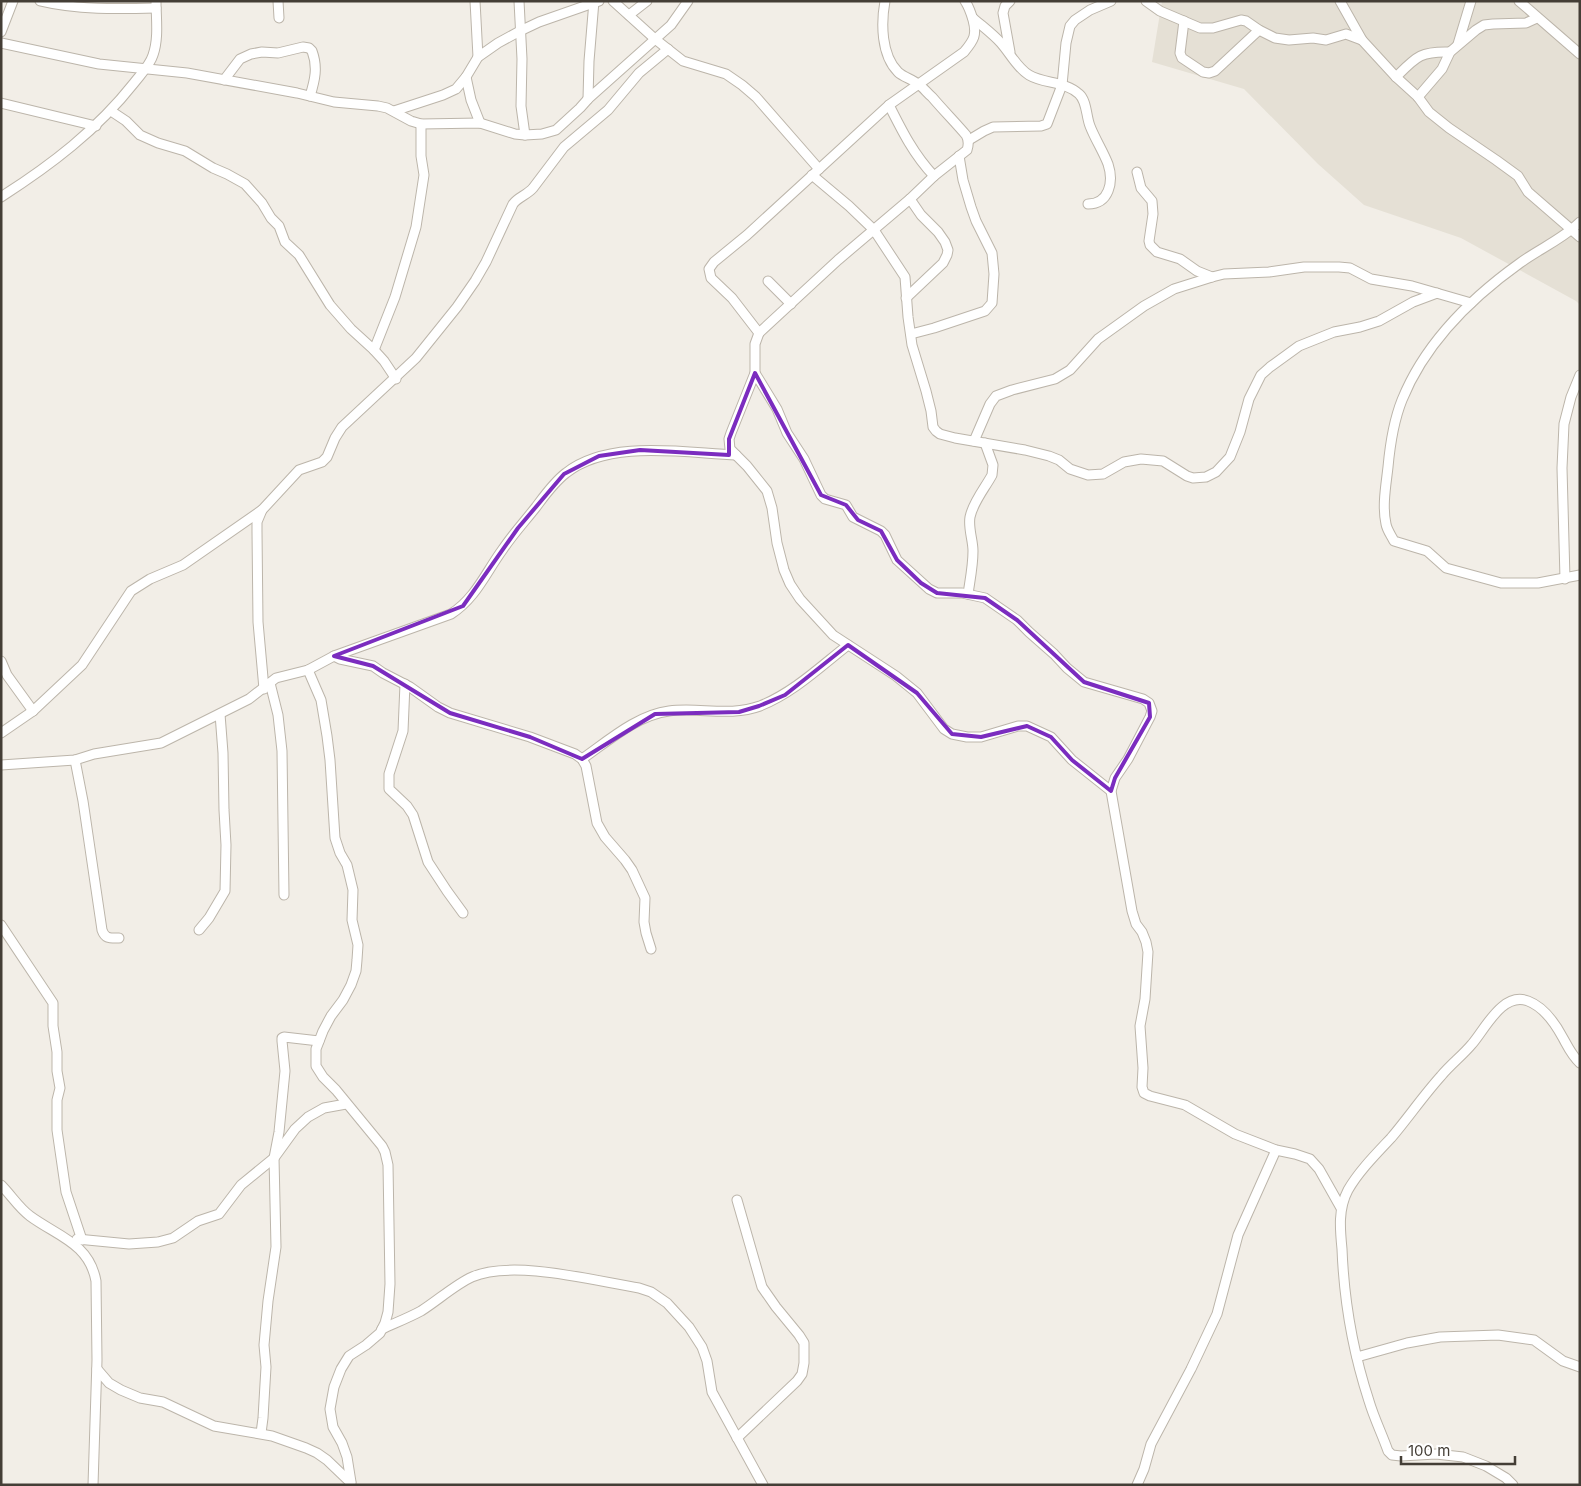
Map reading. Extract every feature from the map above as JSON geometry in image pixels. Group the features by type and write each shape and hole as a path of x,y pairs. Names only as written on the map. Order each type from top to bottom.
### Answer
{"street":[{"path":"1,32 13,1"},
{"path":"1,197 50,164 96,126 111,111 145,69 153,56 155,48 156,5 105,8 50,4 40,1"},
{"path":"278,1 279,18"},
{"path":"475,1 478,57"},
{"path":"519,1 522,59 521,106 525,135"},
{"path":"614,1 655,40 683,61 726,74 756,97 816,172 874,230 905,277 906,298 915,357 931,412 933,427 940,434 1049,456 1059,460 1070,469 1088,475 1103,474 1124,462 1141,458 1164,461 1193,478 1206,477 1216,472 1230,457 1240,432 1249,398 1261,374 1299,346 1334,332 1379,321 1413,302 1437,293"},
{"path":"629,15 648,1"},
{"path":"1,43 99,64 187,73 334,102 378,106 421,124 480,123 515,134 542,134 556,130 655,40 671,25 688,1"},
{"path":"885,1 883,17 888,57 900,74 918,84 966,135 969,140 967,150 934,176 910,199 838,260 758,333 755,344 755,373 729,439 730,449 767,491 772,508 777,543 790,584 800,600 833,634 917,692 944,729 952,734 981,737 1018,726 1027,726 1051,737 1072,760 1112,792"},
{"path":"758,333 732,298 711,278 709,269 714,262 747,235 889,106 964,52 976,32 965,1"},
{"path":"1010,1 1005,6 1003,12 1010,52"},
{"path":"969,140 984,130 993,127 1041,126 1047,124 1062,85 1066,43 1070,26 1081,15 1111,1"},
{"path":"1146,1 1160,11 1200,28 1208,29 1241,20 1275,38 1326,40 1346,34 1362,40"},
{"path":"1340,1 1362,40 1396,77 1418,97 1429,112 1440,122 1518,176 1528,192 1580,238"},
{"path":"1458,44 1471,1"},
{"path":"1520,1 1580,54"},
{"path":"394,112 456,89 478,57 520,31 539,22 596,2 589,61 588,99"},
{"path":"972,17 1010,52 1017,64 1029,75 1062,85 1081,96 1089,124 1108,164 1108,193 1104,199 1088,204"},
{"path":"1418,97 1442,69 1450,52 1484,25 1526,23 1537,18"},
{"path":"1184,21 1180,53 1182,58 1204,72 1209,73 1215,71 1260,30"},
{"path":"224,80 240,59 247,56 262,52 278,53 306,47 312,52 316,68 310,96"},
{"path":"1,733 34,711 82,665 131,591 150,578 183,564 262,510 300,470 322,462 327,457 342,427 396,379 430,342 475,281 486,262 507,213 517,199 527,194 533,188 564,146 608,110 639,73 668,49"},
{"path":"1396,77 1416,58 1424,54 1450,52"},
{"path":"466,77 471,100 480,123"},
{"path":"1,103 96,126"},
{"path":"889,106 909,144 922,164 934,176"},
{"path":"111,111 126,121 140,135 158,143 185,150 213,168 245,184 279,226 285,242 299,255 330,305 351,329 384,361 396,379"},
{"path":"374,350 396,297 416,227 424,175 421,156 421,124"},
{"path":"911,334 985,311 993,301 993,258 971,206 963,180 959,156"},
{"path":"1137,172 1141,188 1152,201 1153,214 1150,246 1157,252 1180,259 1197,271 1212,277"},
{"path":"906,298 943,263 948,250 938,232 910,199"},
{"path":"1580,222 1572,231 1520,263 1471,303 1447,327 1424,357 1401,400 1389,454 1386,495 1386,524 1394,541 1428,551 1446,568 1501,582 1538,583 1580,575"},
{"path":"974,441 990,404 996,396 1055,379 1070,370 1098,339 1144,306 1174,289 1212,277 1224,274 1269,272 1304,267 1350,268 1371,279 1412,286 1471,303"},
{"path":"768,281 791,304"},
{"path":"755,373 807,464 821,495 825,499 846,505 858,520 881,531 889,542 897,560 929,589 937,593 968,594 985,598 1017,620 1084,682 1143,698 1149,703 1152,711 1150,717 1115,778 1112,792 1132,911 1136,924 1146,942 1148,952 1145,999 1140,1026 1143,1068 1142,1088 1144,1093 1150,1096 1185,1105 1235,1134 1276,1150 1295,1154 1310,1160 1319,1169 1341,1208"},
{"path":"1565,578 1562,468 1564,424 1571,397 1580,374"},
{"path":"968,594 973,552 970,516 994,470 984,443"},
{"path":"1,765 75,760 94,754 161,743 249,699 276,678 308,670 334,656 451,614 463,606 482,582 496,558 518,528 557,481 571,469 584,462 614,453 640,450 736,455"},
{"path":"262,510 257,522 258,622 267,686 278,715 282,751 284,895"},
{"path":"582,758 638,722 656,714 671,711 739,712 759,706 785,694 848,645"},
{"path":"334,656 373,666 450,713 530,737 582,758 586,766 597,823 605,837 632,870 645,898 644,922 651,949"},
{"path":"1,661 7,676 34,711"},
{"path":"308,670 321,700 330,760 335,838 347,865 354,900 352,920 358,945 356,971 343,1000 327,1022 319,1041 316,1056 318,1071 384,1149 388,1164 390,1284 388,1312 380,1333 349,1356 341,1368 334,1387 330,1409 333,1427 345,1451 352,1484"},
{"path":"405,684 403,731 389,774 389,789 401,799 413,814 428,862 446,891 463,913"},
{"path":"199,930 209,918 225,891 226,845 220,714"},
{"path":"75,760 83,800 102,930 104,936 108,938 119,938"},
{"path":"1,925 53,1003 53,1026 60,1088 57,1100 57,1130 66,1192 82,1240"},
{"path":"1513,1485 1506,1478 1486,1466 1463,1457 1441,1454 1392,1455 1388,1451 1369,1404 1347,1313 1343,1284 1341,1208 1348,1190 1369,1161 1392,1136 1440,1076 1472,1044 1506,1002 1526,1000 1540,1007 1552,1020 1570,1052 1580,1063"},
{"path":"261,1433 266,1366 264,1345 276,1247 274,1158 285,1080 282,1038 319,1041"},
{"path":"66,1238 129,1244 158,1242 173,1238 198,1221 219,1214 241,1185 274,1158 295,1129 308,1116 324,1108 346,1104"},
{"path":"1137,1485 1151,1444 1217,1314 1238,1235 1276,1150"},
{"path":"1,1185 31,1217 78,1247 88,1259 94,1272 97,1369 93,1485"},
{"path":"737,1438 797,1382 802,1374 804,1363 804,1343 762,1287 738,1200"},
{"path":"382,1329 420,1311 471,1277 500,1270 533,1271 639,1288 651,1292 666,1303 689,1327 702,1347 707,1361 712,1392 763,1485"},
{"path":"1357,1357 1400,1344 1440,1337 1498,1335 1534,1340 1563,1361 1580,1367"},
{"path":"97,1369 109,1383 120,1390 140,1398 163,1402 214,1426 261,1433 317,1454 340,1471 352,1484"}],"highlighted area":[{"path":"755,373 821,495 846,505 858,520 881,531 897,560 921,583 937,593 985,598 1017,620 1084,682 1149,703 1150,717 1115,778 1111,791 1072,760 1051,737 1027,726 981,737 952,734 917,693 848,645 785,695 739,712 655,714 582,759 530,737 450,713 373,666 334,656 463,606 518,528 564,474 599,456 640,450 729,455 729,439"}],"shaded area":[{"path":"1162,1 1580,1 1580,305 1576,301 1461,238 1364,205 1318,164 1244,89 1152,62"}]}
